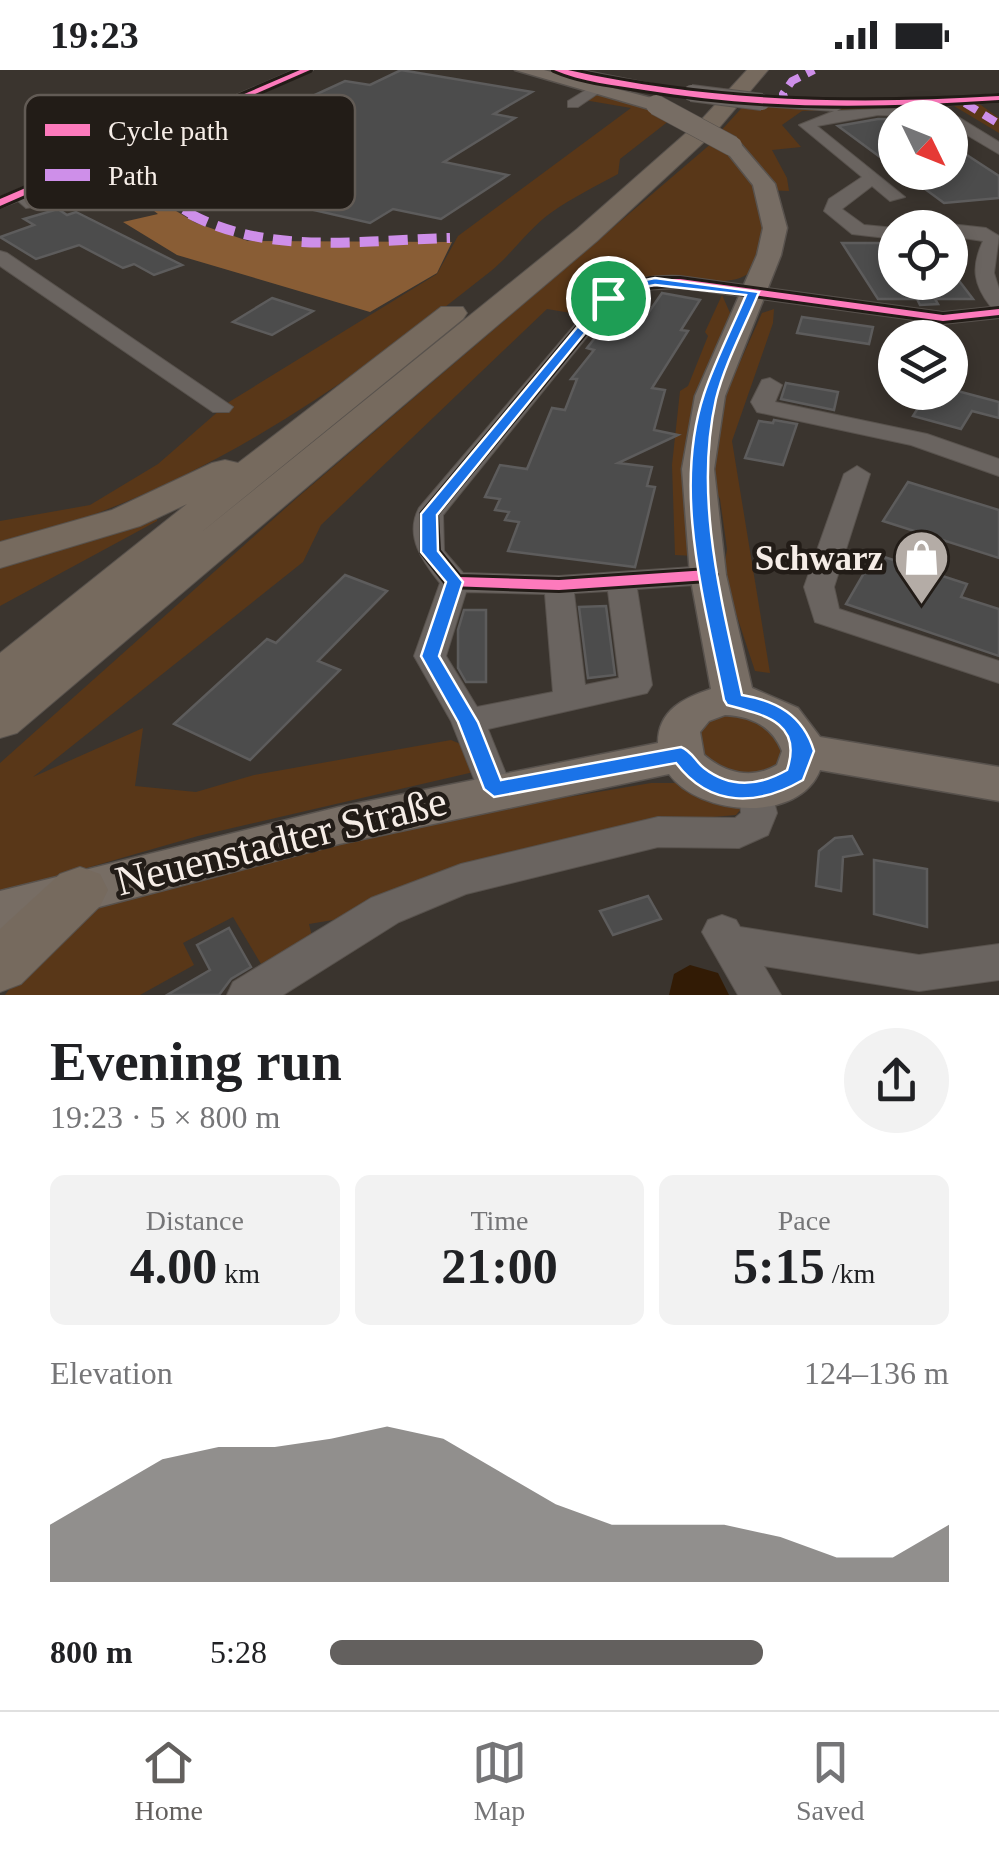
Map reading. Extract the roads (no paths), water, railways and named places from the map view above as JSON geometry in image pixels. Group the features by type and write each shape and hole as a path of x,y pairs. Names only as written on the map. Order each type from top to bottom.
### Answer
{"highway":[{"path":"0,678 274,452 559,227 679,125 754,77"},
{"path":"0,721 587,235 710,124 754,77"},
{"path":"0,555 126,518 274,452"},
{"path":"0,966 80,890"}],"main road":[{"path":"524,70 600,76 697,124 732,146 764,184 772,204 775,228 769,256 710,396 698,469 708,575 734,700"},
{"path":"734,700 761,705 785,718 799,735 804,751 796,775 779,786 757,792 711,783 693,770 681,755 678,730 687,716 702,705 734,700"},
{"path":"804,751 999,784"},
{"name":"Neuenstadter Straße","path":"0,912 494,789 681,755"}],"street":[{"path":"249,95 306,70"},
{"path":"558,70 691,93 754,77 838,107 999,98"},
{"path":"573,104 600,76"},
{"path":"878,115 810,122 807,128 896,197"},
{"path":"968,129 999,149"},
{"path":"872,178 835,203 833,211 859,230 878,232"},
{"path":"0,204 25,193"},
{"path":"0,204 25,201"},
{"path":"968,233 993,236 982,277 999,303"},
{"path":"0,258 221,407"},
{"path":"708,575 559,585 455,582 430,552 429,514 608,298 624,287 655,281 943,318 999,312"},
{"path":"770,385 762,402 765,407 918,439 999,468"},
{"path":"857,474 819,586 826,615 999,672"},
{"path":"455,582 430,656 468,722 494,789"},
{"path":"468,722 636,684 622,583"},
{"path":"559,585 570,700"},
{"path":"248,995 385,910 461,880 658,832 739,832 754,825 760,813 757,792"},
{"path":"760,995 723,934 919,973 999,962"}],"place":[{"name":"Schwarz","path":"922,607"}]}
